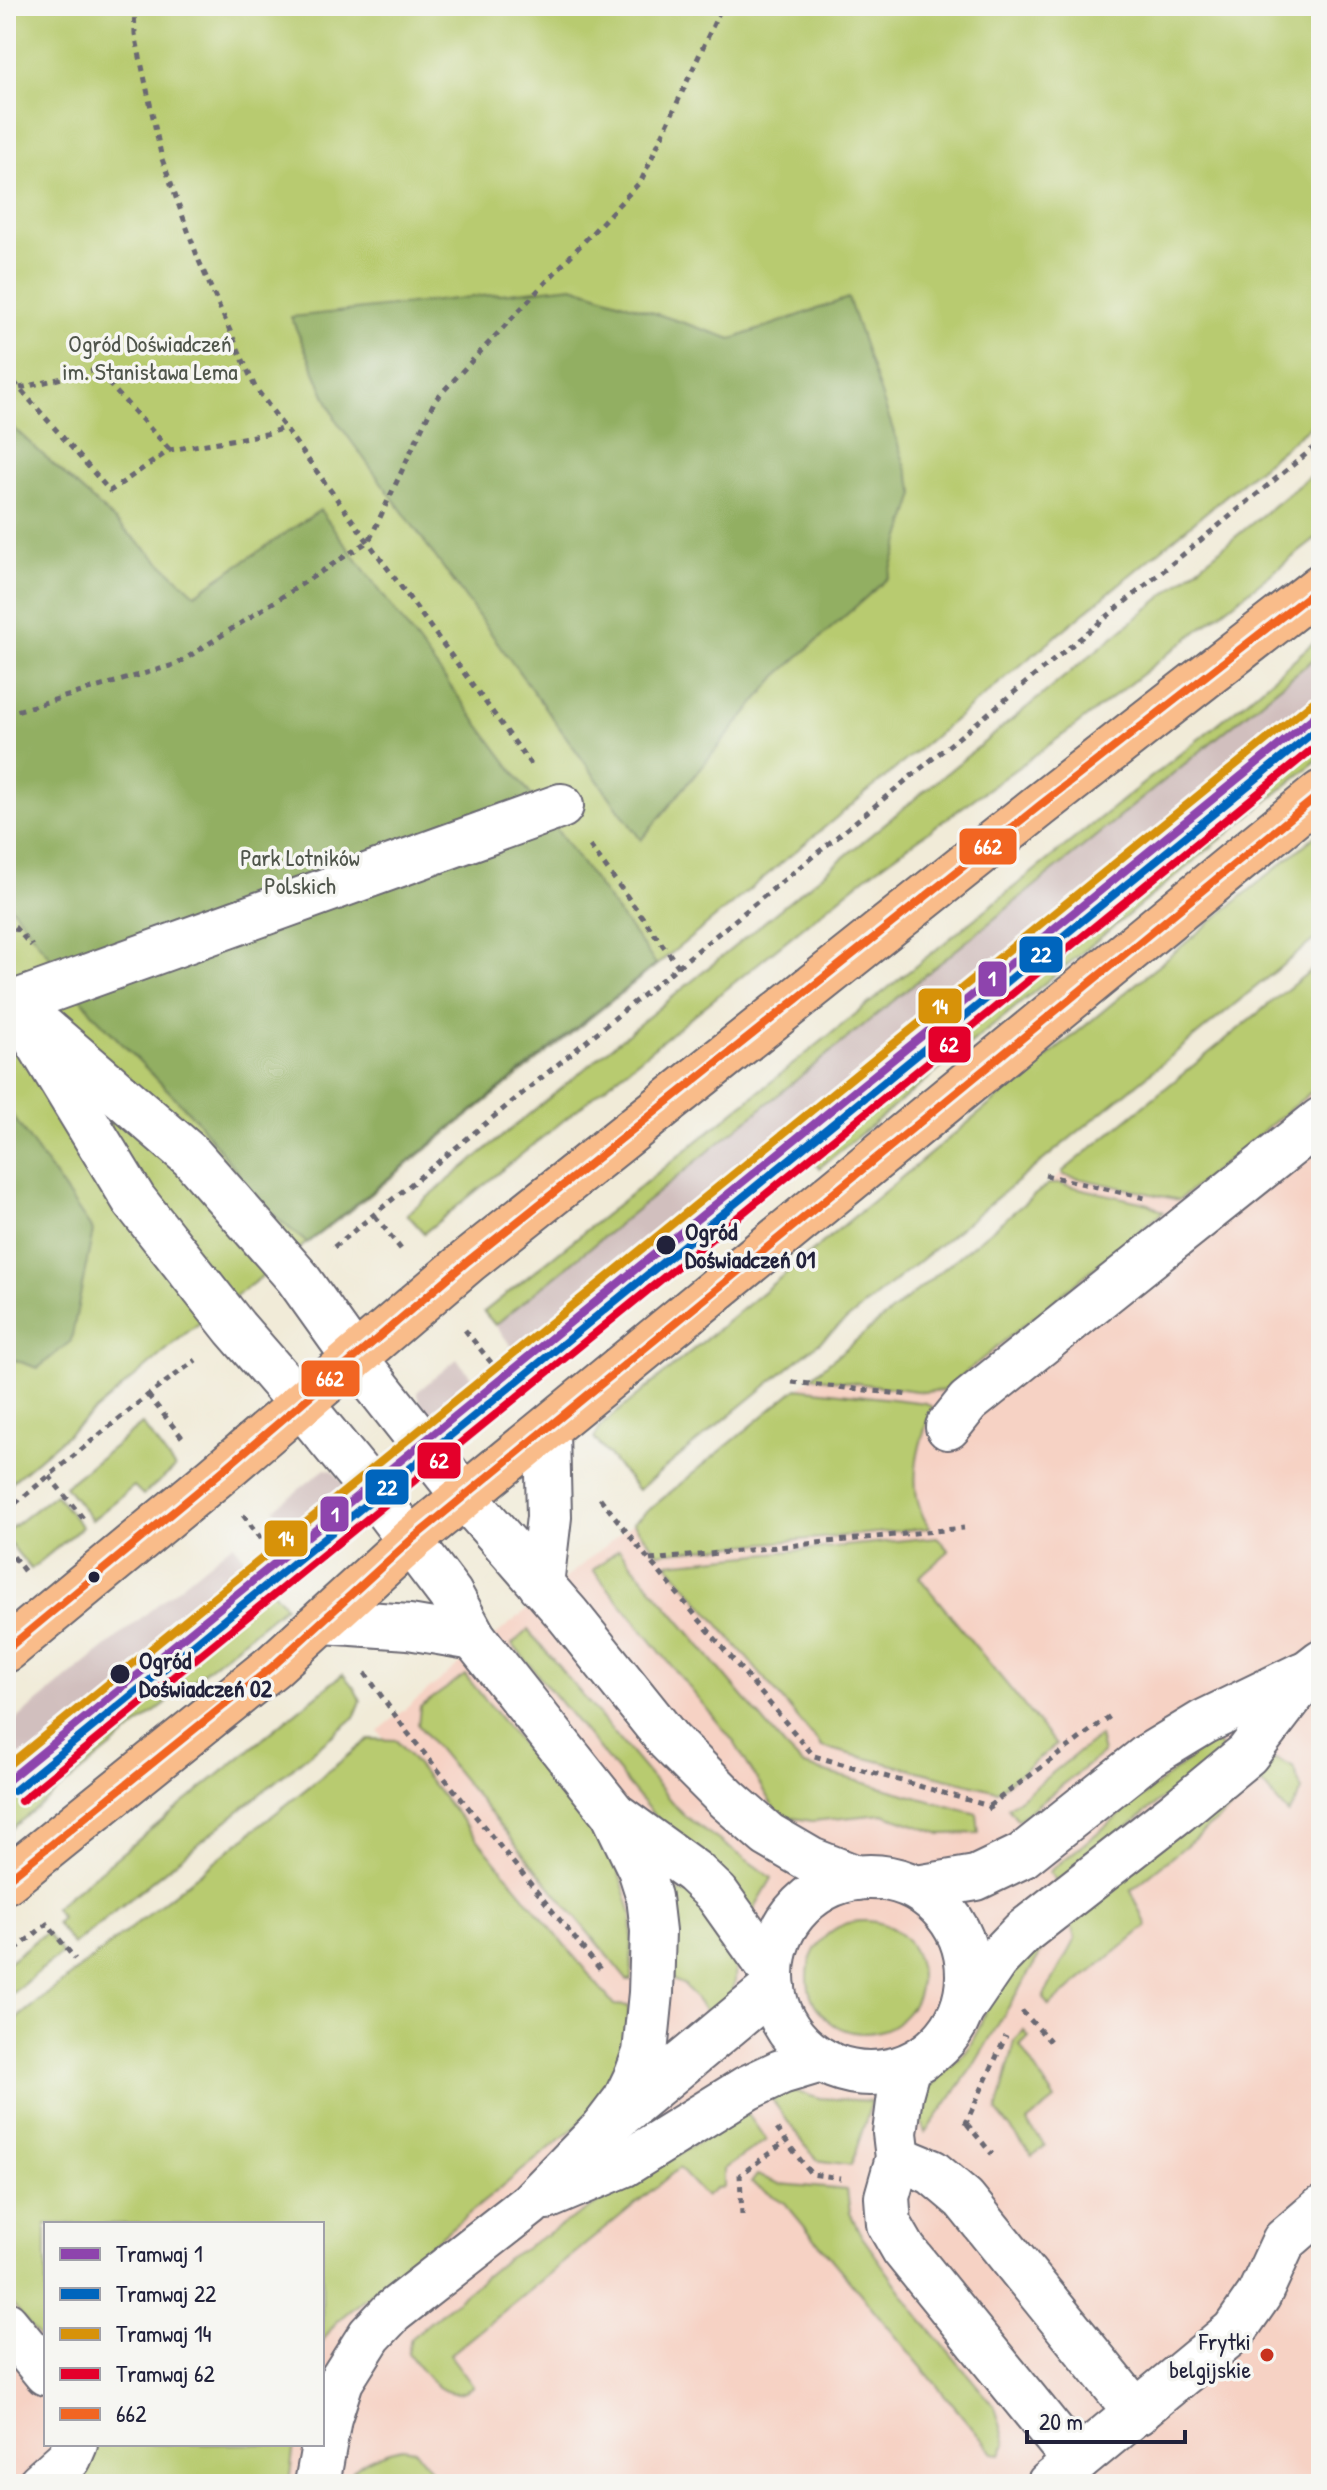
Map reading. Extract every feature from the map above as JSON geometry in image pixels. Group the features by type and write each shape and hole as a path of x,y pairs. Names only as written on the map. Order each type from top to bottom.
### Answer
{"main road":[{"path":"6,1650 493,1241 1039,806 1321,586"},
{"path":"6,1881 273,1666 464,1496 1321,793"}],"lane":[{"path":"10,998 561,806"},
{"path":"10,998 191,1156 297,1277 354,1357 464,1496 669,1741 768,1835 811,1860 857,1878"},
{"path":"10,998 134,1200 235,1328 411,1540 450,1594 474,1638 613,1813 640,1869 649,1897 653,1931 645,2053 625,2100 603,2129"},
{"path":"958,1414 1203,1212 1321,1120"},
{"path":"541,1585 549,1525 547,1431"},
{"path":"324,1621 409,1627 474,1638"},
{"path":"613,1813 694,1872 717,1894 772,1979 779,2011 788,2031 807,2050 843,2070 881,2073 908,2066 928,2055 955,2025 995,1961 1023,1932 1247,1754 1317,1666"},
{"path":"917,1888 976,1878 1022,1856 1148,1756 1204,1722 1317,1666"},
{"path":"324,2441 341,2381 370,2335 392,2312 530,2204 603,2129 772,1979 779,1937 797,1909 824,1887 857,1878 892,1879 917,1888 941,1906 960,1933 968,1961 963,2008"},
{"path":"530,2204 623,2165 747,2088 781,2072 821,2060"},
{"path":"908,2066 895,2133 898,2158 887,2197 889,2224 904,2250 1062,2473 1234,2331 1259,2295 1284,2241 1321,2209"},
{"path":"898,2158 932,2172 964,2199 1137,2413"},
{"path":"6,2324 44,2371"},
{"path":"40,2484 62,2466 74,2446"},
{"path":"317,2484 323,2446"}],"path":[{"path":"134,6 135,34 162,159 199,261 255,387 679,967"},
{"path":"6,714 177,664 369,541 435,400 641,181 722,6"},
{"path":"20,388 96,370 170,450"},
{"path":"6,373 110,491 170,450 266,434 284,428"},
{"path":"329,1251 1321,442"},
{"path":"1045,1175 1203,1212"},
{"path":"375,1216 401,1249"},
{"path":"464,1329 520,1398"},
{"path":"6,1511 199,1357"},
{"path":"792,1382 958,1414"},
{"path":"148,1395 186,1442"},
{"path":"49,1476 94,1531"},
{"path":"593,1489 814,1756 989,1806 996,1817"},
{"path":"242,1514 295,1583"},
{"path":"649,1560 964,1528"},
{"path":"357,1662 407,1732 610,1981"},
{"path":"989,1806 1113,1714"},
{"path":"6,1957 47,1924 75,1959"},
{"path":"956,2130 967,2124 1006,2037 1028,1998"},
{"path":"1021,2011 1050,2041"},
{"path":"771,2121 811,2174 850,2179"},
{"path":"742,2215 740,2175 786,2141"}],"shaded area":[{"path":"1321,653 1321,729 805,1150 801,1147 529,1369 495,1325"},
{"path":"1321,962 1321,2484 280,2484 288,2446 324,2446 324,2334 352,2295 612,2034 378,1731"},
{"path":"457,1359 489,1400 445,1437 422,1406 417,1392"},
{"path":"325,1469 332,1470 363,1508 309,1553 274,1509"},
{"path":"233,1543 269,1587 6,1801 6,1728"},
{"path":"6,2297 44,2344 44,2446 90,2446 64,2484 6,2484"}],"green space":[{"path":"6,6 1321,6 1321,417 704,927 347,1213 185,1334 6,1487"},
{"path":"573,286 732,339 848,298 915,494 888,578 777,676 641,840 336,420 291,317"},
{"name":"Park Lotników Polskich","path":"6,421 195,594 320,510 656,964 307,1243 266,1209 195,1118 94,1015 6,900"},
{"path":"1321,467 1321,535 1074,727 865,877 424,1233 407,1214"},
{"path":"1321,636 1321,653 495,1325 484,1312 1251,697"},
{"path":"1321,729 1321,757 819,1168 805,1150"},
{"path":"1321,831 1321,934 638,1490 594,1438 603,1424"},
{"path":"1321,962 1321,1084 1179,1200 1063,1175 1062,1172"},
{"path":"6,1106 93,1231 71,1341 38,1368 6,1357"},
{"path":"1048,1184 1061,1184 1149,1204 1163,1212 944,1390 924,1392 811,1377"},
{"path":"797,1388 926,1403 933,1408 922,1437 916,1469 918,1500 930,1528 658,1553 633,1523"},
{"path":"142,1424 175,1468 143,1495 134,1486 92,1520 65,1486"},
{"path":"55,1494 82,1527 31,1569 6,1539 6,1532"},
{"path":"937,1537 949,1551 919,1577 1056,1745 997,1791 822,1747 667,1563"},
{"path":"619,1549 804,1766 977,1814 979,1833 941,1834 883,1814 812,1821 787,1817 774,1808 734,1742 593,1570"},
{"path":"269,1587 285,1606 6,1833 6,1801"},
{"path":"528,1630 675,1806 772,1878 751,1914 657,1819 512,1644"},
{"path":"343,1674 361,1701 354,1718 73,1945 56,1923 61,1918 54,1908"},
{"path":"465,1675 615,1860 632,1914 631,1980 627,1980 418,1725 420,1707"},
{"path":"1099,1736 1103,1753 1018,1820 1008,1808"},
{"path":"369,1739 396,1740 614,2005 629,2006 624,2061 589,2116 337,2321 324,2339 324,2222 44,2222 44,2344 6,2297 6,2027"},
{"path":"1214,1739 1223,1750 1058,1883 1049,1872"},
{"path":"1276,1759 1293,1767 1302,1791 1288,1814 1262,1784 1131,1890 1147,1926 1049,2006 1043,1998 1075,1939 1069,1917 1254,1766"},
{"path":"674,1890 692,1895 736,1954 735,1981 727,2004 711,2019 685,1985 673,1980"},
{"path":"864,1921 886,1925 904,1937 916,1955 920,1977 916,1999 904,2017 886,2029 864,2033 842,2029 824,2017 812,1999 808,1977 812,1955 824,1937 842,1925"},
{"path":"46,1932 62,1953 6,1998 6,1964"},
{"path":"1048,1936 974,2065 925,2133 917,2111 921,2095 967,2051 991,1994"},
{"path":"1024,2030 1029,2037 1020,2046 1055,2100 1027,2122 1045,2146 1032,2156 997,2111 1015,2042"},
{"path":"781,2091 794,2091 817,2098 872,2101 851,2165 816,2160 770,2097"},
{"path":"747,2113 766,2140 724,2169 724,2187 716,2188 705,2196 679,2168 450,2355 473,2386 463,2392 444,2390 428,2378 408,2353 411,2338 506,2259"},
{"path":"757,2175 780,2184 847,2190 850,2213 861,2235 918,2315 995,2407 1006,2444 1001,2454 993,2453 785,2203 751,2183"},
{"path":"90,2446 294,2446 289,2484 64,2484"},
{"path":"402,2448 415,2450 439,2482 345,2484 360,2464"}],"tram line":[{"name":"14","path":"6,1767 1313,702"},
{"name":"1","path":"6,1782 1321,711"},
{"name":"22","path":"14,1791 1321,726"},
{"name":"62","path":"21,1801 1321,742"}],"transit line":[{"name":"662","path":"6,1650 468,1261 1039,806 1321,586"},
{"name":"662","path":"6,1881 273,1666 411,1540 1321,793"}],"place":[{"name":"Ogród Doświadczeń 01","path":"666,1245"},
{"name":"Ogród Doświadczeń 02","path":"120,1674"},
{"name":"Frytki belgijskie","path":"1267,2355"}],"park label":[{"name":"Ogród Doświadczeń im. Stanisława Lema","path":"150,357"}]}
